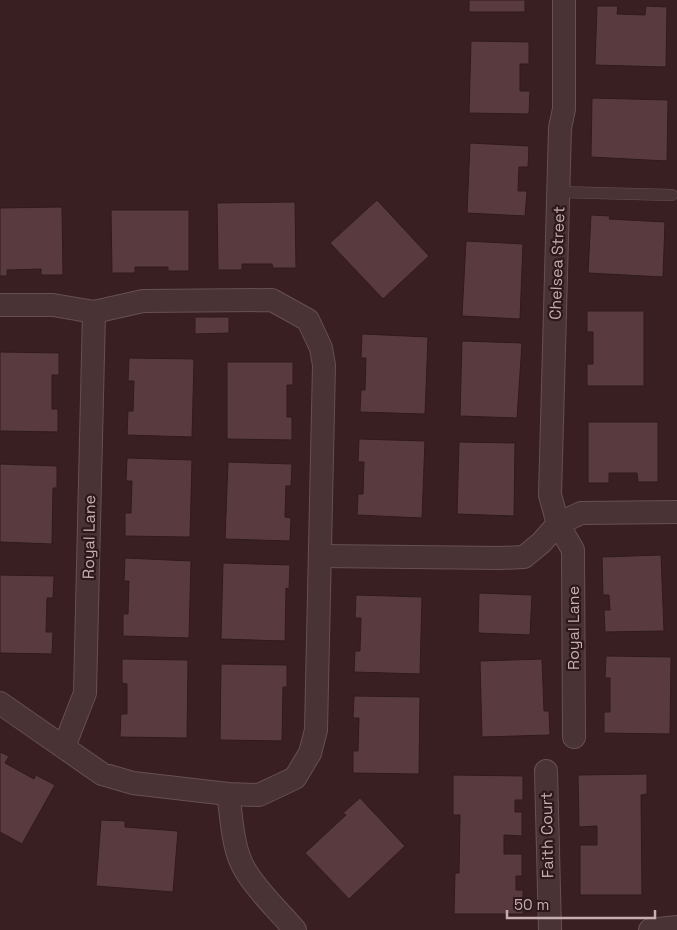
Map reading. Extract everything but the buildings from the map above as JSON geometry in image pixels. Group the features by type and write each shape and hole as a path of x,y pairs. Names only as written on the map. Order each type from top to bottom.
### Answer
{"street":[{"name":"Chelsea Street","path":"558,524 550,495 560,128 564,108 564,0"},
{"path":"0,305 53,304 94,312 143,301 257,299 277,302 308,320 321,348 324,365 316,730 310,752 294,778 259,795 228,794 133,784 102,774 0,703"},
{"name":"Royal Lane","path":"64,747 85,693 94,312"},
{"path":"321,556 524,557 542,544 558,524 581,513 677,512"},
{"name":"Royal Lane","path":"558,524 573,550 574,737"},
{"name":"Faith Court","path":"546,771 550,930"},
{"path":"228,794 237,850 244,869 256,887 294,930"},
{"path":"650,930 676,928"}],"lane":[{"path":"559,192 672,195"}]}
